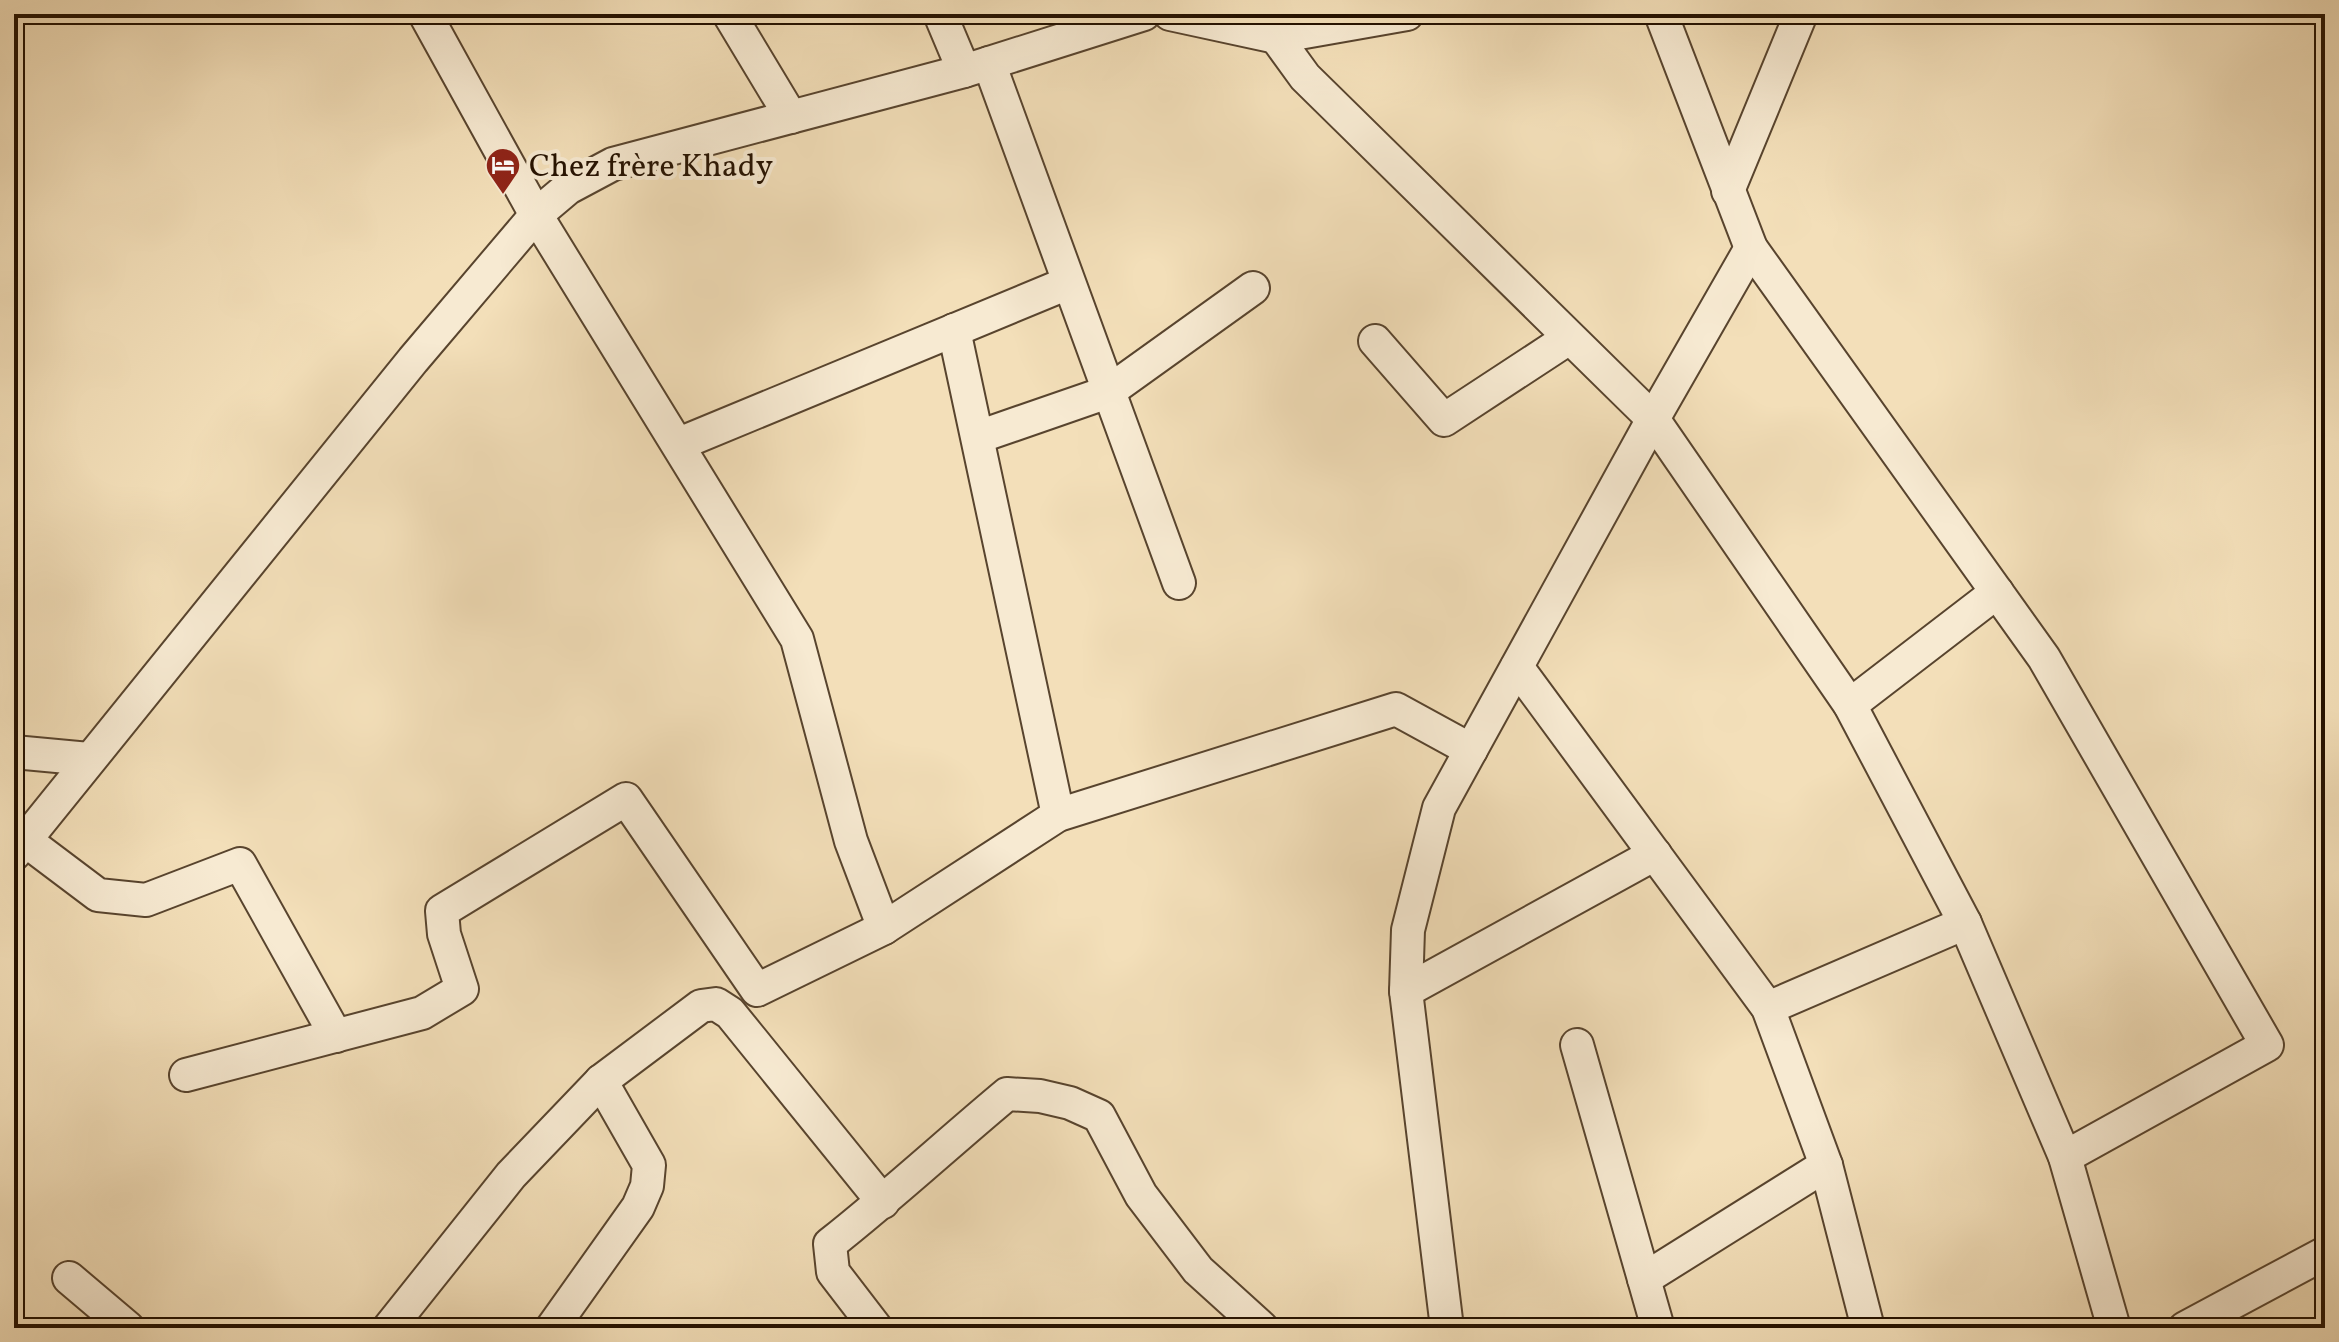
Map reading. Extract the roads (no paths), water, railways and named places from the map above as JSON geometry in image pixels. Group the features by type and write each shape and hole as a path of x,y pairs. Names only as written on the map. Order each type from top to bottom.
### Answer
{"street":[{"path":"425,14 536,215 797,639 851,841 884,928"},
{"path":"729,14 791,117"},
{"path":"940,14 976,67 1068,283 1179,583"},
{"path":"336,1036 240,864 146,900 98,895 20,847 413,360 536,215 568,188 613,164 976,67 1144,14"},
{"path":"1170,14 1276,37 1407,14"},
{"path":"1661,14 1751,248 2044,658 2267,1045 2065,1157"},
{"path":"1728,191 1801,14"},
{"path":"1276,37 1305,77 1653,419 1850,705 1965,923 2065,1157 2114,1328"},
{"path":"1447,1328 1406,991 1408,930 1439,808 1751,248"},
{"path":"679,444 1068,283"},
{"path":"978,437 1108,392 1253,288"},
{"path":"954,330 1058,815"},
{"path":"1375,341 1444,420 1569,338"},
{"path":"1850,705 1997,592"},
{"path":"1517,667 1768,1008 1826,1165 1868,1328"},
{"path":"186,1075 422,1013 462,989 444,934 442,911 626,799 757,990 884,928 1058,815 1396,709 1471,750"},
{"path":"14,752 89,759"},
{"path":"1406,991 1655,854"},
{"path":"1768,1008 1965,923"},
{"path":"389,1328 511,1175 601,1081 701,1006 716,1004 730,1013 883,1202"},
{"path":"1577,1045 1658,1328"},
{"path":"552,1328 638,1207 647,1186 649,1165 601,1081"},
{"path":"876,1328 833,1272 830,1244 1007,1094 1040,1096 1070,1103 1099,1116 1141,1195 1198,1270 1262,1328"},
{"path":"1644,1279 1826,1165"},
{"path":"2185,1328 2325,1253"},
{"path":"69,1278 128,1328"}],"place":[{"name":"Chez frère Khady","path":"503,196"}]}
